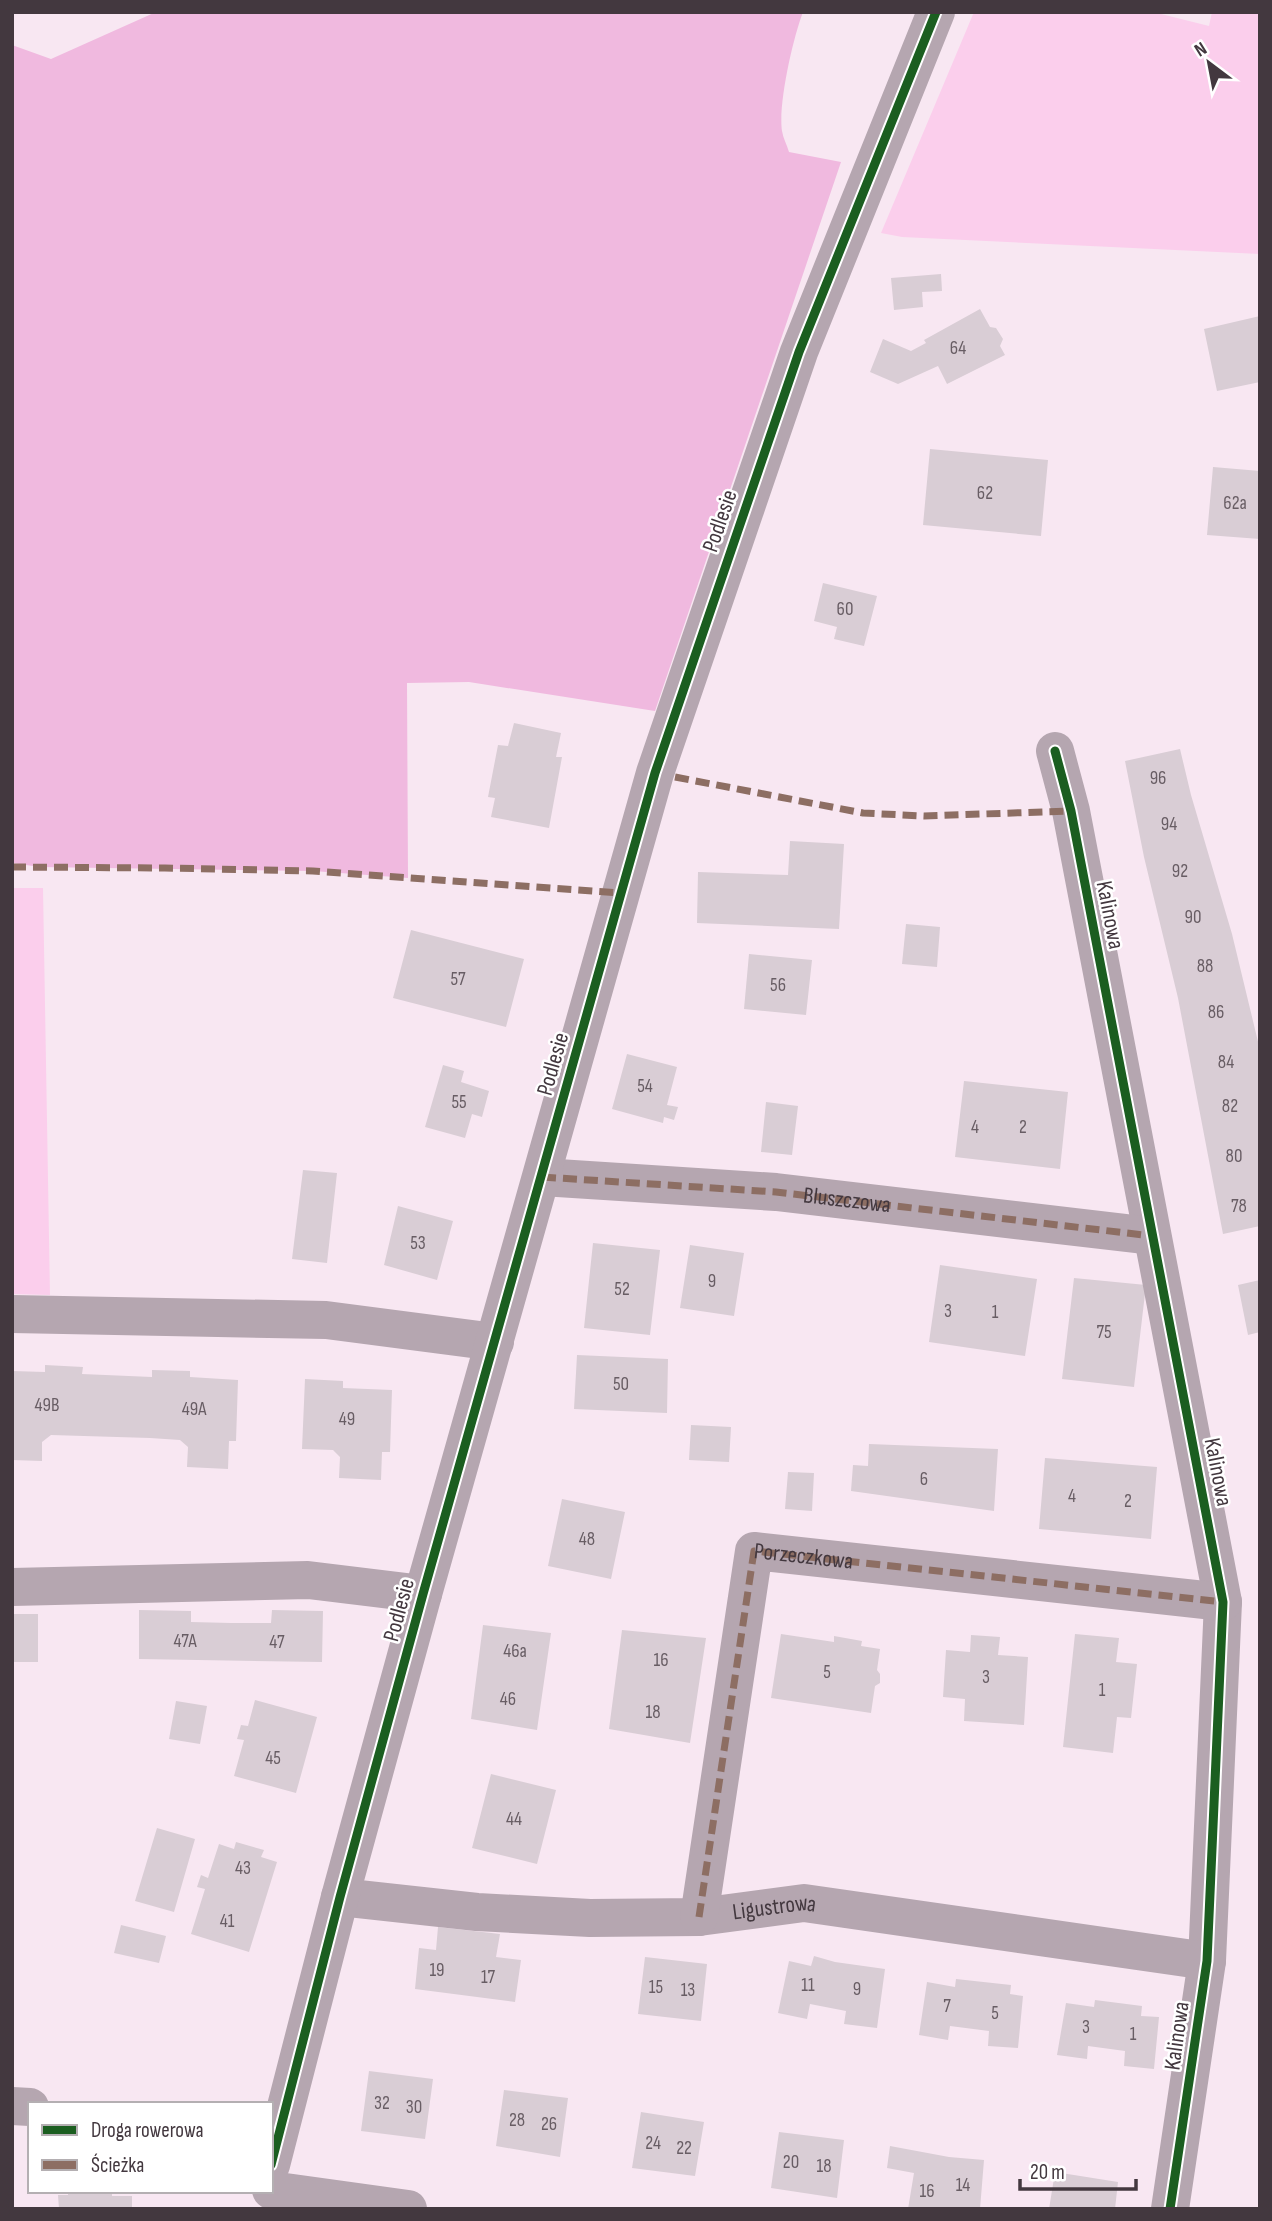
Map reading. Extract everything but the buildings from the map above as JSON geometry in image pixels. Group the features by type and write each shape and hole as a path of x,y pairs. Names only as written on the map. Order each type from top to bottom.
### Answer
{"street":[{"name":"Podlesie","path":"273,2149 423,1594 655,773 799,352 936,12"},
{"name":"Kalinowa","path":"1055,751 1070,811 1223,1602 1207,1961 1170,2209"},
{"name":"Bluszczowa","path":"541,1177 776,1192 1153,1236"},
{"path":"12,1314 326,1320 495,1342"},
{"name":"Porzeczkowa","path":"699,1917 754,1551 1223,1602"},
{"path":"12,1587 308,1580 423,1594"},
{"name":"Ligustrowa","path":"340,1898 590,1918 699,1917 804,1903 1207,1961"},
{"path":"273,2190 408,2209"}],"shaded area":[{"path":"156,12 803,12 784,88 781,119 783,134 789,152 841,162 655,711 469,682 407,683 408,878 313,871 40,867 12,863 12,45 51,59"},
{"path":"974,12 1153,12 1209,26 1212,12 1260,12 1260,254 902,237 881,233"},
{"path":"12,888 43,888 50,1295 12,1294"}],"marked path":[{"path":"675,777 863,813 924,816 1071,811"},
{"path":"12,867 313,871 621,893"},
{"path":"542,1177 776,1192 1152,1236"},
{"path":"699,1917 754,1551 1223,1602"}],"cycle path":[{"path":"273,2157 340,1897 423,1594 655,773 799,352 936,12"},
{"path":"1055,751 1071,811 1223,1602 1207,1961 1170,2209"}]}
